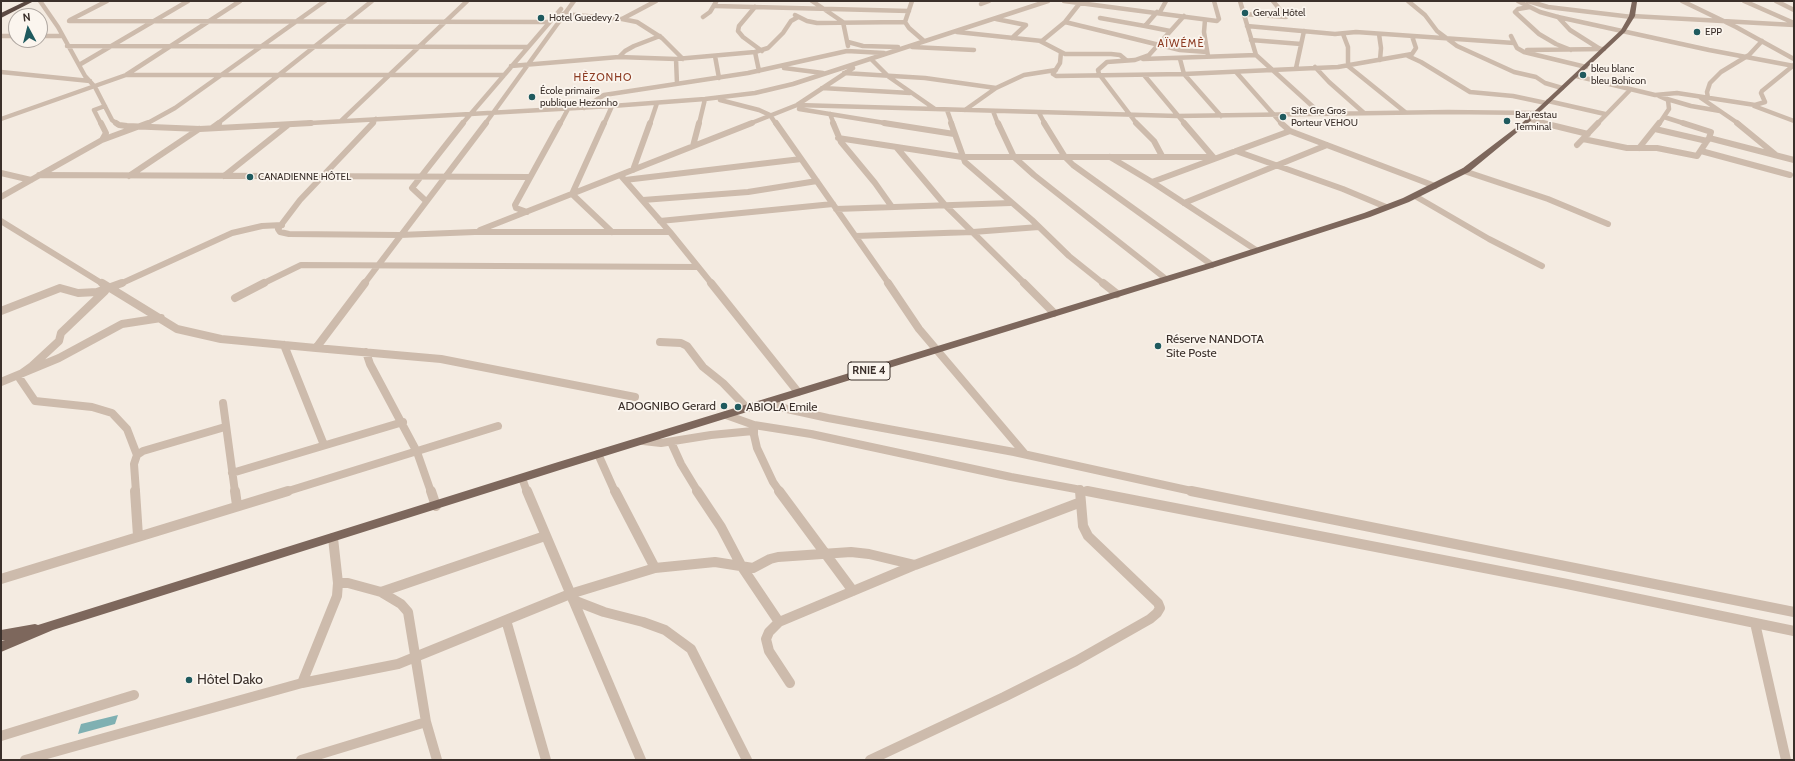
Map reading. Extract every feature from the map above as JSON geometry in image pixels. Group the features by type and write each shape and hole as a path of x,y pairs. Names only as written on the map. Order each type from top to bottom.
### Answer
{"highway":[{"path":"1,12 25,1"},
{"path":"1,16 31,1"}],"main road":[{"name":"RNIE 4","path":"1,635 49,626 333,538 598,454 1323,230 1415,196 1464,171 1547,102 1623,31 1632,16 1635,1"},
{"name":"RNIE 4","path":"1,648 49,626"}],"street":[{"path":"40,1 58,27 61,36 79,65 96,87 110,117 116,122 127,126 200,129 376,118 568,109 714,98 779,88 1048,1"},
{"path":"58,27 107,1"},
{"path":"79,65 188,1"},
{"path":"1,119 96,87 126,75 240,1"},
{"path":"1,197 102,140 140,127 175,108 325,1"},
{"path":"212,128 372,1"},
{"path":"341,120 392,74 467,1"},
{"path":"426,201 412,188 470,114 527,46 568,1"},
{"path":"316,348 494,112 549,33 574,1"},
{"path":"622,19 656,1"},
{"path":"812,1 843,22 848,42 847,51"},
{"path":"905,22 912,1"},
{"path":"981,4 989,1"},
{"path":"1064,1 1159,12 1217,21 1219,19 1214,1"},
{"path":"1145,26 1159,12 1166,1"},
{"path":"1240,1 1256,55 1321,114"},
{"path":"1244,14 1286,17 1273,1"},
{"path":"1408,1 1425,15 1436,31 1457,46 1517,73 1536,77 1545,83 1562,88"},
{"path":"1518,1 1530,7 1558,16 1745,57 1794,65"},
{"path":"1527,1 1548,7 1632,16 1723,22 1794,24"},
{"path":"1682,1 1794,58"},
{"path":"1744,1 1794,24"},
{"path":"1776,1 1794,10"},
{"path":"703,17 715,3 755,7 909,11"},
{"path":"955,32 1040,41 1047,38 1065,22 1080,3"},
{"path":"755,7 739,26 738,31 743,37 762,51"},
{"path":"1530,7 1518,9 1515,12 1539,34 1556,44 1571,50"},
{"path":"784,8 798,17 812,22 905,22"},
{"path":"563,14 622,19 637,22 660,36 683,59"},
{"path":"1135,60 1149,55 1160,45 1170,31 1184,16"},
{"path":"1558,16 1561,22 1570,30 1602,49"},
{"path":"511,66 619,57 683,59 762,51 768,48 783,33 791,21 798,17"},
{"path":"995,18 1026,25 1012,38"},
{"path":"1100,18 1170,31"},
{"path":"1205,20 1204,32 1208,55"},
{"path":"69,21 549,22"},
{"path":"905,22 909,28 924,41"},
{"path":"1065,22 1180,50 1208,55"},
{"path":"1247,26 1343,34 1352,32 1514,43"},
{"path":"1296,68 1304,31"},
{"path":"540,33 549,33"},
{"path":"1343,34 1348,47 1348,66"},
{"path":"1379,34 1381,48 1380,60"},
{"path":"48,36 61,36"},
{"path":"619,57 634,46 660,36"},
{"path":"1061,52 1060,63 1053,74 1056,76 1236,72 1348,66 1408,56 1415,52 1416,48 1412,36"},
{"path":"1511,36 1514,43 1520,50 1530,54 1586,67"},
{"path":"1251,40 1301,44"},
{"path":"1040,41 1045,45 1061,52 1079,55 1120,55 1126,60"},
{"path":"1708,98 1707,92 1710,83 1721,72 1749,55 1762,41"},
{"path":"848,42 863,46 974,50"},
{"path":"67,46 527,46"},
{"path":"1520,50 1602,49"},
{"path":"584,108 604,95 719,78 777,67 847,51 887,53"},
{"path":"755,52 760,70"},
{"path":"1162,156 1154,141 1129,115 1101,76 1098,70 1102,65 1107,62 1126,60 1180,59 1208,55 1256,55"},
{"path":"715,56 719,78"},
{"path":"1408,56 1422,62 1470,92 1514,96 1605,114"},
{"path":"676,59 677,84"},
{"path":"871,59 889,77 936,110"},
{"path":"1180,59 1184,74 1221,116"},
{"path":"797,105 862,62"},
{"path":"1751,105 1765,102 1761,93 1762,91 1794,65"},
{"path":"1348,66 1405,112"},
{"path":"777,67 811,70 825,74"},
{"path":"1316,67 1329,82 1364,113"},
{"path":"965,110 996,88 1030,73 1056,70"},
{"path":"1,72 90,81"},
{"path":"1236,72 1273,115 1290,131 1435,186"},
{"path":"126,75 504,74"},
{"path":"844,74 932,79 996,88"},
{"path":"1144,75 1213,158"},
{"path":"1576,76 1630,90 1658,95 1691,106 1722,112"},
{"path":"822,88 910,93"},
{"path":"1577,145 1605,114 1630,90"},
{"path":"1658,95 1674,93 1751,105 1794,121"},
{"path":"1699,97 1748,130 1776,155"},
{"path":"714,98 759,110 770,115 856,236 918,329 1024,454"},
{"path":"693,146 705,99"},
{"path":"1639,148 1664,117 1668,109 1669,102 1667,99"},
{"path":"632,170 657,103"},
{"path":"622,177 632,170 797,105 1177,116 1405,112 1531,116 1588,134"},
{"path":"102,140 106,133 94,110 105,106"},
{"path":"572,194 612,106"},
{"path":"790,107 954,134"},
{"path":"527,212 516,208 515,205 568,109"},
{"path":"947,110 954,134 965,162 1039,227 1069,256 1116,294"},
{"path":"993,111 1002,134 1014,157 1040,180 1166,279"},
{"path":"1039,113 1047,129 1065,157 1074,165 1140,215 1212,265"},
{"path":"830,114 838,138 892,206"},
{"path":"1775,114 1794,116"},
{"path":"1583,140 1639,148 1662,149 1698,156 1708,140 1710,131 1664,117"},
{"path":"376,118 323,177 300,200 278,229 280,232 289,234 400,235 475,232 670,232"},
{"path":"224,176 288,124"},
{"path":"128,176 200,129"},
{"path":"1655,129 1794,160"},
{"path":"1152,182 1213,158 1290,131"},
{"path":"838,138 962,157 1162,156 1213,158"},
{"path":"1184,203 1327,146"},
{"path":"897,148 945,205 1054,313"},
{"path":"1236,151 1278,165 1386,207"},
{"path":"1701,151 1790,175"},
{"path":"1109,156 1152,182 1256,250"},
{"path":"475,232 572,194 622,177 690,173 801,159"},
{"path":"1464,171 1548,199 1608,224"},
{"path":"1,173 31,180"},
{"path":"39,175 530,177"},
{"path":"622,177 670,232 798,392"},
{"path":"643,200 748,192 817,181"},
{"path":"572,194 612,232"},
{"path":"1415,196 1489,239 1542,266"},
{"path":"660,221 835,206 1011,203"},
{"path":"1,221 177,329 221,339 441,359 636,397"},
{"path":"1,311 60,288 78,293 89,293 109,288 232,233 262,226 282,225"},
{"path":"856,236 973,232 1039,227"},
{"path":"235,298 290,269 301,265 698,267"},
{"path":"18,376 32,366 58,341 61,333 109,288"},
{"path":"1,382 59,358 122,324 161,318"},
{"path":"660,342 681,343 687,346 702,367 723,383 747,408"},
{"path":"284,345 324,445"},
{"path":"366,352 370,364 417,452 436,506"},
{"path":"18,376 35,401 92,406 112,413 127,429 137,455"},
{"path":"768,402 788,409 828,418 1024,454 1139,480 1794,612"},
{"path":"223,403 225,427 237,505"},
{"path":"726,415 754,428"},
{"path":"232,473 402,422"},
{"path":"1,579 237,505 417,452 498,426"},
{"path":"138,536 134,464 137,455 143,451 225,427"},
{"path":"754,428 763,464 773,482 824,554 853,591"},
{"path":"643,441 655,444 754,428 811,434 949,464 1567,584 1794,631"},
{"path":"671,442 681,464 721,527 742,567 779,622"},
{"path":"598,454 621,505 655,568"},
{"path":"522,478 544,536 641,760"},
{"path":"870,760 1069,664 1150,619 1157,613 1160,608 1158,603 1088,536 1082,526 1080,490"},
{"path":"790,683 778,667 769,651 766,639 769,632 779,622 915,565 1081,502"},
{"path":"381,592 544,536"},
{"path":"302,683 335,606 338,583 333,538"},
{"path":"25,760 302,683 398,664 506,620 655,568 715,562 753,568 770,559 778,557 861,553 915,565"},
{"path":"338,583 348,583 381,592 401,604 408,612 426,722 437,760"},
{"path":"571,597 604,612 643,622 665,630 691,649 747,760"},
{"path":"506,620 546,760"},
{"path":"1755,623 1786,760"},
{"path":"1,736 134,695"},
{"path":"302,760 315,758 426,722"}],"water":[{"path":"118,715 115,724 78,734 81,724"}],"place":[{"name":"Gerval Hôtel","path":"1245,13"},
{"name":"Hotel Guedevy 2","path":"541,18"},
{"name":"EPP","path":"1697,32"},
{"name":"bleu blanc bleu Bohicon","path":"1583,75"},
{"name":"École primaire publique Hezonho","path":"532,97"},
{"name":"Site Gre Gros Porteur VEHOU","path":"1283,117"},
{"name":"Bar restau Terminal","path":"1507,121"},
{"name":"CANADIENNE HÔTEL","path":"250,177"},
{"name":"Réserve NANDOTA Site Poste","path":"1158,346"},
{"name":"ADOGNIBO Gerard","path":"724,406"},
{"name":"ABIOLA Emile","path":"738,407"},
{"name":"Hôtel Dako","path":"189,680"}],"district":[{"name":"AÏWÉMÈ","path":"1181,44"},
{"name":"HÈZONHO","path":"603,78"}]}
